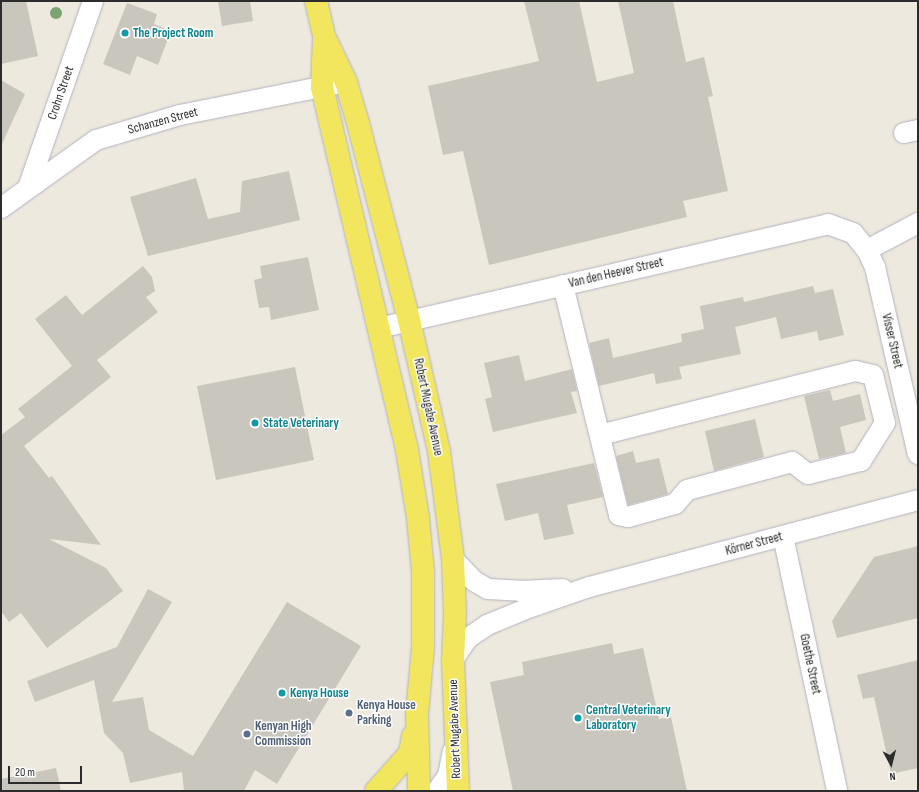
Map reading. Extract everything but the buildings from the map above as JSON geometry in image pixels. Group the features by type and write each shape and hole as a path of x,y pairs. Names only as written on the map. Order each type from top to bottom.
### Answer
{"main road":[{"name":"Robert Mugabe Avenue","path":"316,1 324,36 346,82 409,320 439,451 453,559 455,614 453,660 455,745 458,791"},
{"name":"Robert Mugabe Avenue","path":"324,36 322,87 406,450 418,518 423,572 423,647 417,714 419,791"},
{"path":"376,791 410,753 417,714"}],"street":[{"name":"Crohn Street","path":"29,185 93,1"},
{"name":"Schanzen Street","path":"1,208 29,185 96,140 180,115 346,82"},
{"path":"867,250 918,223"},
{"name":"Van den Heever Street","path":"378,328 828,224 853,233"},
{"name":"Visser Street","path":"853,233 867,250 875,267 918,454"},
{"path":"563,285 568,315 600,435 616,508 619,515 628,518 675,504 687,490 792,462 808,474 861,461 885,423 873,375 854,370 600,435"},
{"name":"Körner Street","path":"453,660 468,638 487,625 506,616 589,587 918,500"},
{"name":"Goethe Street","path":"783,536 837,791"},
{"name":"Körner Street","path":"453,559 474,581 488,589 521,591 589,587"},
{"path":"437,791 448,776 455,745"}],"place":[{"name":"The Project Room","path":"125,33"},
{"name":"State Veterinary","path":"255,423"},
{"name":"Kenya House","path":"282,693"},
{"name":"Kenya House Parking","path":"349,713"},
{"name":"Central Veterinary Laboratory","path":"578,718"},
{"name":"Kenyan High Commission","path":"247,734"}]}
